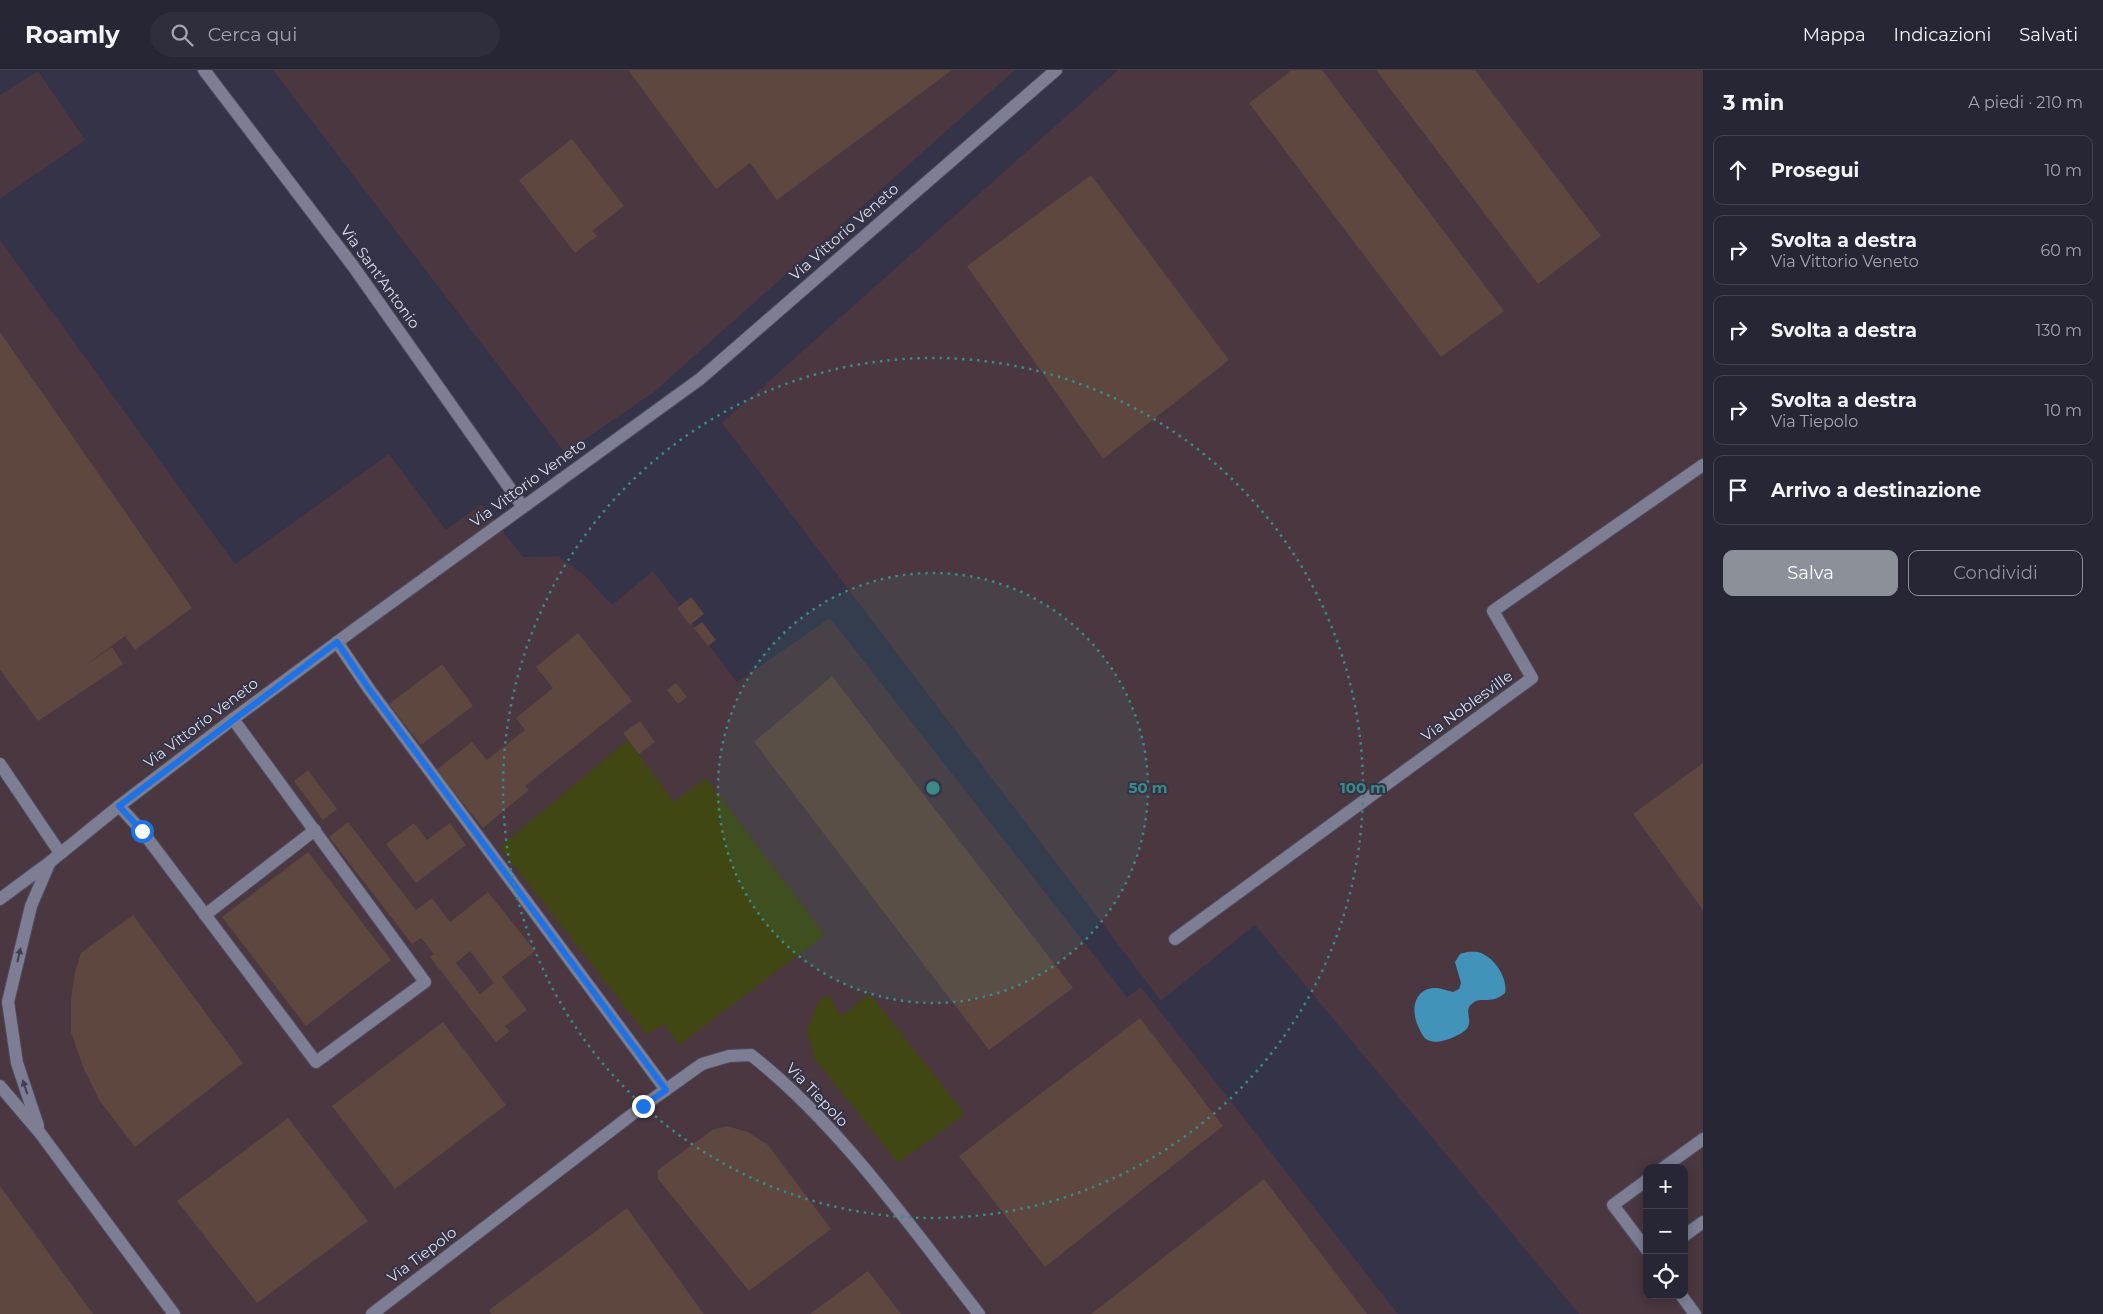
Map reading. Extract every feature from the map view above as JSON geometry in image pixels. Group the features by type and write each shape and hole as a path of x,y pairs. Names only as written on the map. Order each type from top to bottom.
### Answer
{"street":[{"name":"Via Sant'Antonio","path":"204,70 353,266 523,507"},
{"name":"Via Vittorio Veneto","path":"0,898 50,862 119,806 233,719 700,379 1056,70"},
{"name":"Via Noblesville","path":"1175,939 1532,678 1493,610 1703,465"},
{"path":"337,642 369,689 666,1090"},
{"path":"119,806 142,831 316,1062 425,982 233,719"},
{"path":"0,764 60,853"},
{"path":"205,915 315,830"},
{"path":"40,1133 17,1063 4,999 31,906 50,862"},
{"name":"Via Tiepolo","path":"372,1314 702,1064 729,1056 751,1055 798,1095 878,1186 979,1314"},
{"path":"0,1086 40,1133 174,1314"},
{"path":"1669,1164 1703,1139"},
{"path":"1643,1183 1614,1205 1643,1245"},
{"path":"1688,1233 1703,1222"},
{"path":"1684,1299 1694,1314"}],"shaded area":[{"path":"273,70 1015,70 654,392 565,453"},
{"path":"1118,70 1703,70 1703,1314 1579,1314 1255,925 1161,1001 722,423"},
{"path":"38,71 85,140 0,199 0,95"},
{"path":"0,240 235,564 389,454 446,530 481,504 523,557 558,556 585,576 612,605 653,571 737,682 830,618 1127,997 1141,987 1398,1314 0,1314"}],"green space":[{"path":"628,740 674,802 706,778 825,935 679,1045 664,1024 647,1035 500,847"},
{"path":"870,994 965,1114 898,1163 814,1058 807,1030 818,1001 829,995 841,1016"}],"water":[{"path":"1467,952 1481,953 1496,965 1505,982 1505,993 1496,999 1480,1000 1473,1003 1468,1009 1469,1024 1463,1032 1445,1040 1430,1041 1422,1035 1418,1026 1415,1013 1416,1000 1419,995 1430,988 1453,992 1459,989 1461,983 1455,962 1460,954"}],"building":[{"path":"628,70 952,70 777,200 750,163 716,189"},
{"path":"1292,70 1322,70 1504,311 1441,357 1249,103"},
{"path":"1376,70 1475,70 1601,236 1538,284"},
{"path":"572,139 624,206 592,231 597,236 575,253 519,180"},
{"path":"1091,175 1229,360 1103,459 967,266"},
{"path":"0,332 192,608 135,650 125,636 83,667 112,647 123,664 38,721 0,670"},
{"path":"691,597 704,614 690,625 677,608"},
{"path":"702,622 716,640 708,646 694,628"},
{"path":"578,633 632,701 525,786 529,790 483,828 436,770 472,742 487,760 525,730 516,718 553,688 536,667"},
{"path":"442,664 473,706 421,745 389,704"},
{"path":"832,676 1073,988 989,1050 754,742"},
{"path":"676,683 687,697 678,704 667,690"},
{"path":"640,721 655,742 639,754 623,733"},
{"path":"1703,763 1703,910 1633,814"},
{"path":"308,770 337,809 323,820 294,781"},
{"path":"348,822 416,910 432,898 450,922 488,892 535,951 502,977 527,1010 505,1026 510,1031 496,1042 430,957 434,954 421,938 412,944 329,837","holes":["470,951 494,983 480,994 456,963"]},
{"path":"414,823 427,840 450,823 466,845 416,883 386,844"},
{"path":"308,852 391,960 306,1026 222,917"},
{"path":"133,915 243,1063 135,1147 99,1100 83,1067 71,1032 71,998 75,972 81,953"},
{"path":"1140,1018 1223,1126 1045,1267 959,1156"},
{"path":"443,1022 506,1105 395,1189 332,1106"},
{"path":"288,1118 368,1221 257,1303 177,1201"},
{"path":"727,1126 748,1132 768,1145 831,1229 749,1291 658,1179 658,1170 712,1130"},
{"path":"1264,1179 1367,1314 1091,1314"},
{"path":"0,1186 93,1314 0,1314"},
{"path":"627,1208 704,1314 491,1314 489,1310"},
{"path":"868,1271 901,1314 810,1314"}],"route":[{"path":"142,831 119,806 337,642 369,689 666,1090 643,1106"}]}
